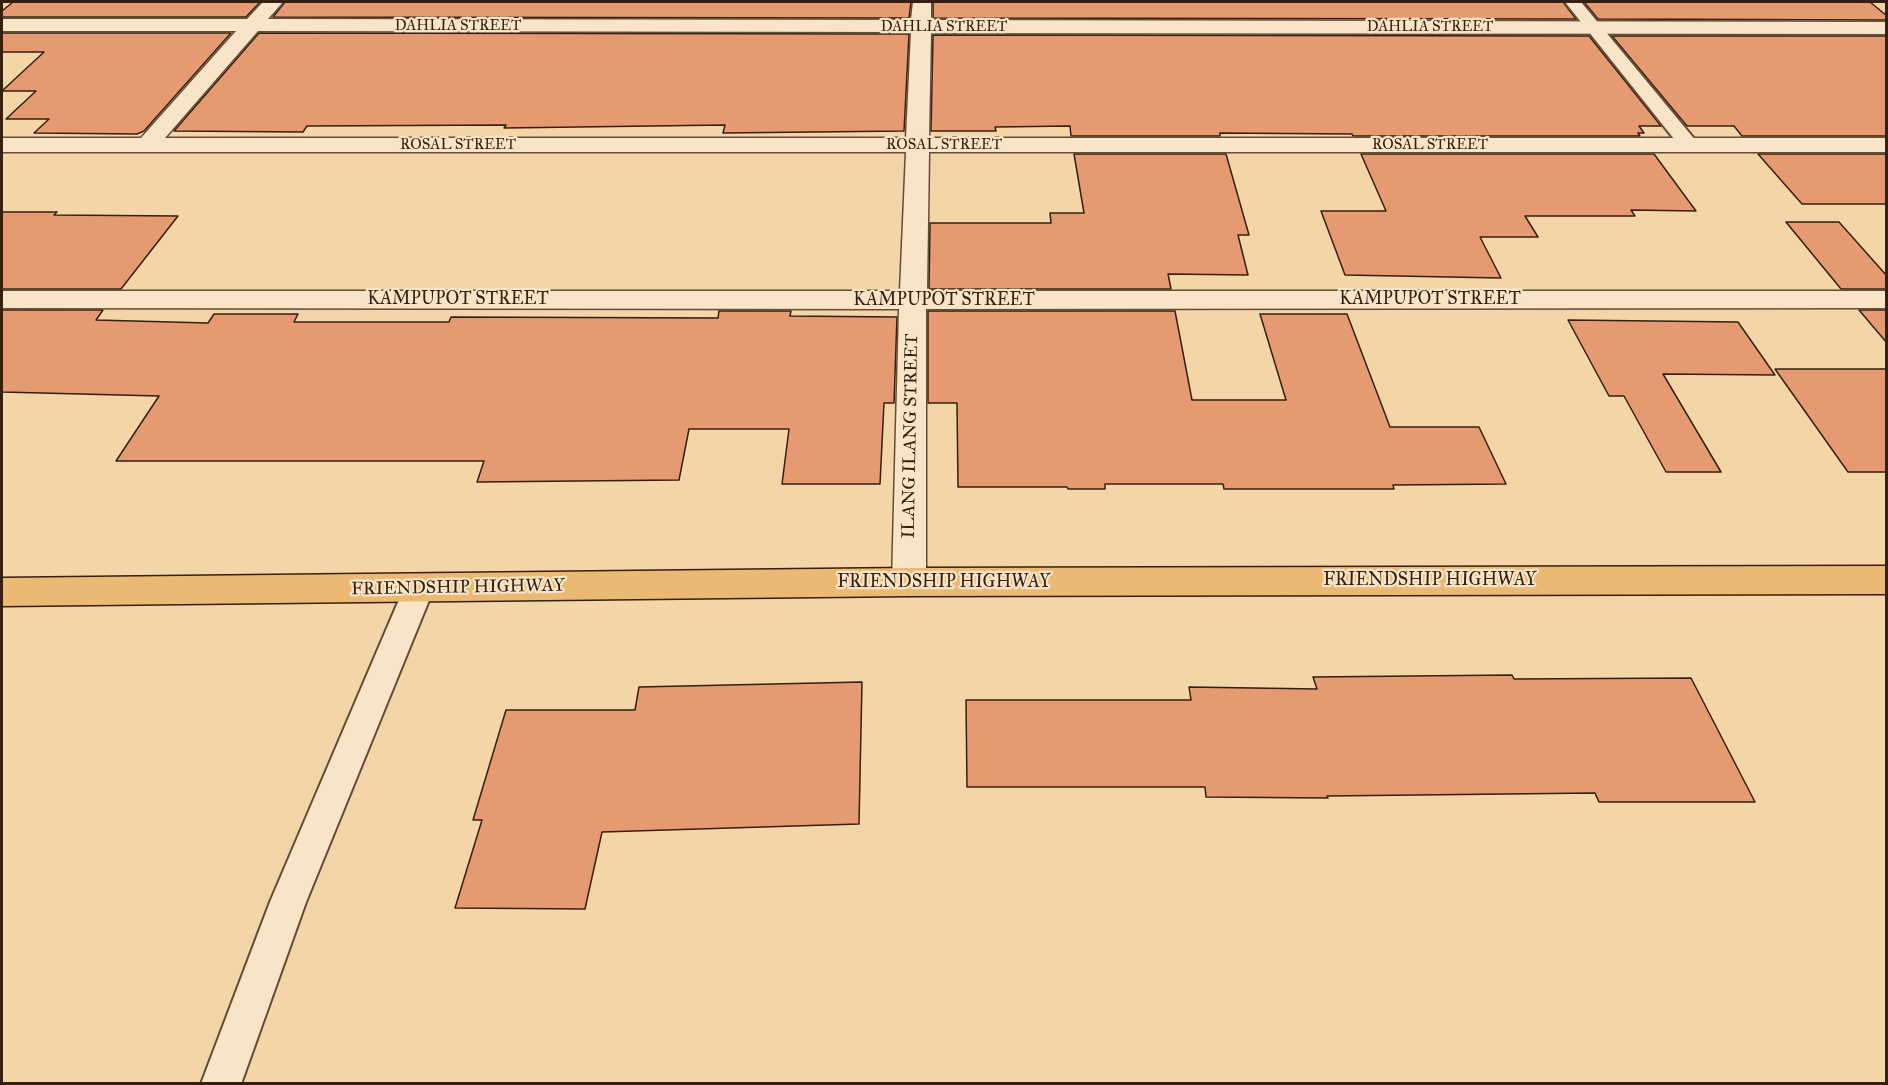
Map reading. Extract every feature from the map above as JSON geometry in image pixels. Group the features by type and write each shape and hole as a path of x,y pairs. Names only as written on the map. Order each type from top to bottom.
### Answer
{"main road":[{"name":"FRIENDSHIP HIGHWAY","path":"2,592 909,582 1887,580"}],"street":[{"path":"147,145 273,2"},
{"name":"ILANG ILANG STREET","path":"909,582 913,301 922,2"},
{"name":"DAHLIA STREET","path":"2,25 1887,28"},
{"name":"ROSAL STREET","path":"2,145 1887,145"},
{"name":"KAMPUPOT STREET","path":"2,300 1887,300"}],"lane":[{"path":"1573,2 1689,145"},
{"path":"221,1083 288,902 419,588"}],"building":[{"path":"13,2 260,2 246,17 2,17 2,11"},
{"path":"285,2 911,2 909,18 273,17"},
{"path":"933,2 1563,2 1576,19 933,18"},
{"path":"1584,2 1870,2 1887,16 1887,20 1598,19"},
{"path":"2,33 231,33 144,131 137,134 34,133 49,119 6,119 36,91 2,91 44,52 2,52"},
{"path":"259,33 909,34 904,131 723,133 725,125 504,128 506,125 307,126 303,132 174,131"},
{"path":"933,35 1589,36 1661,126 1639,126 1644,133 1638,133 1640,136 1353,136 1352,134 1220,133 1220,136 1071,136 1070,126 995,127 996,131 931,131"},
{"path":"1612,36 1887,36 1887,136 1742,136 1734,126 1687,126"},
{"path":"1074,154 1226,154 1249,235 1238,235 1248,275 1168,274 1171,289 929,289 930,223 1051,223 1050,213 1084,213"},
{"path":"1361,154 1654,154 1696,211 1631,210 1635,216 1525,216 1538,237 1480,237 1501,278 1345,275 1321,211 1386,211"},
{"path":"1758,154 1887,154 1887,204 1802,204"},
{"path":"2,212 57,212 54,215 178,216 121,289 2,289"},
{"path":"1786,222 1839,222 1887,276 1887,289 1841,289"},
{"path":"2,310 103,310 96,320 208,323 214,314 298,314 294,322 449,322 451,317 718,318 719,311 791,311 790,316 897,317 894,403 884,403 880,484 782,484 789,429 689,429 679,480 477,482 484,461 116,461 159,396 2,392"},
{"path":"1859,310 1887,310 1887,343"},
{"path":"928,311 1175,311 1192,400 1286,400 1260,314 1347,314 1390,427 1479,427 1506,484 1393,485 1394,489 1224,489 1223,484 1105,484 1105,489 958,487 957,403 928,403"},
{"path":"1568,320 1738,322 1775,375 1663,374 1721,472 1666,472 1624,396 1609,396"},
{"path":"1775,369 1887,369 1887,472 1848,472"},
{"path":"1512,675 1514,679 1691,678 1755,802 1599,802 1595,793 1327,796 1328,798 1206,797 1205,787 967,787 966,700 1191,700 1189,687 1317,689 1313,677"},
{"path":"862,682 859,824 602,832 585,909 455,908 482,820 473,820 506,710 635,710 639,687"}]}
